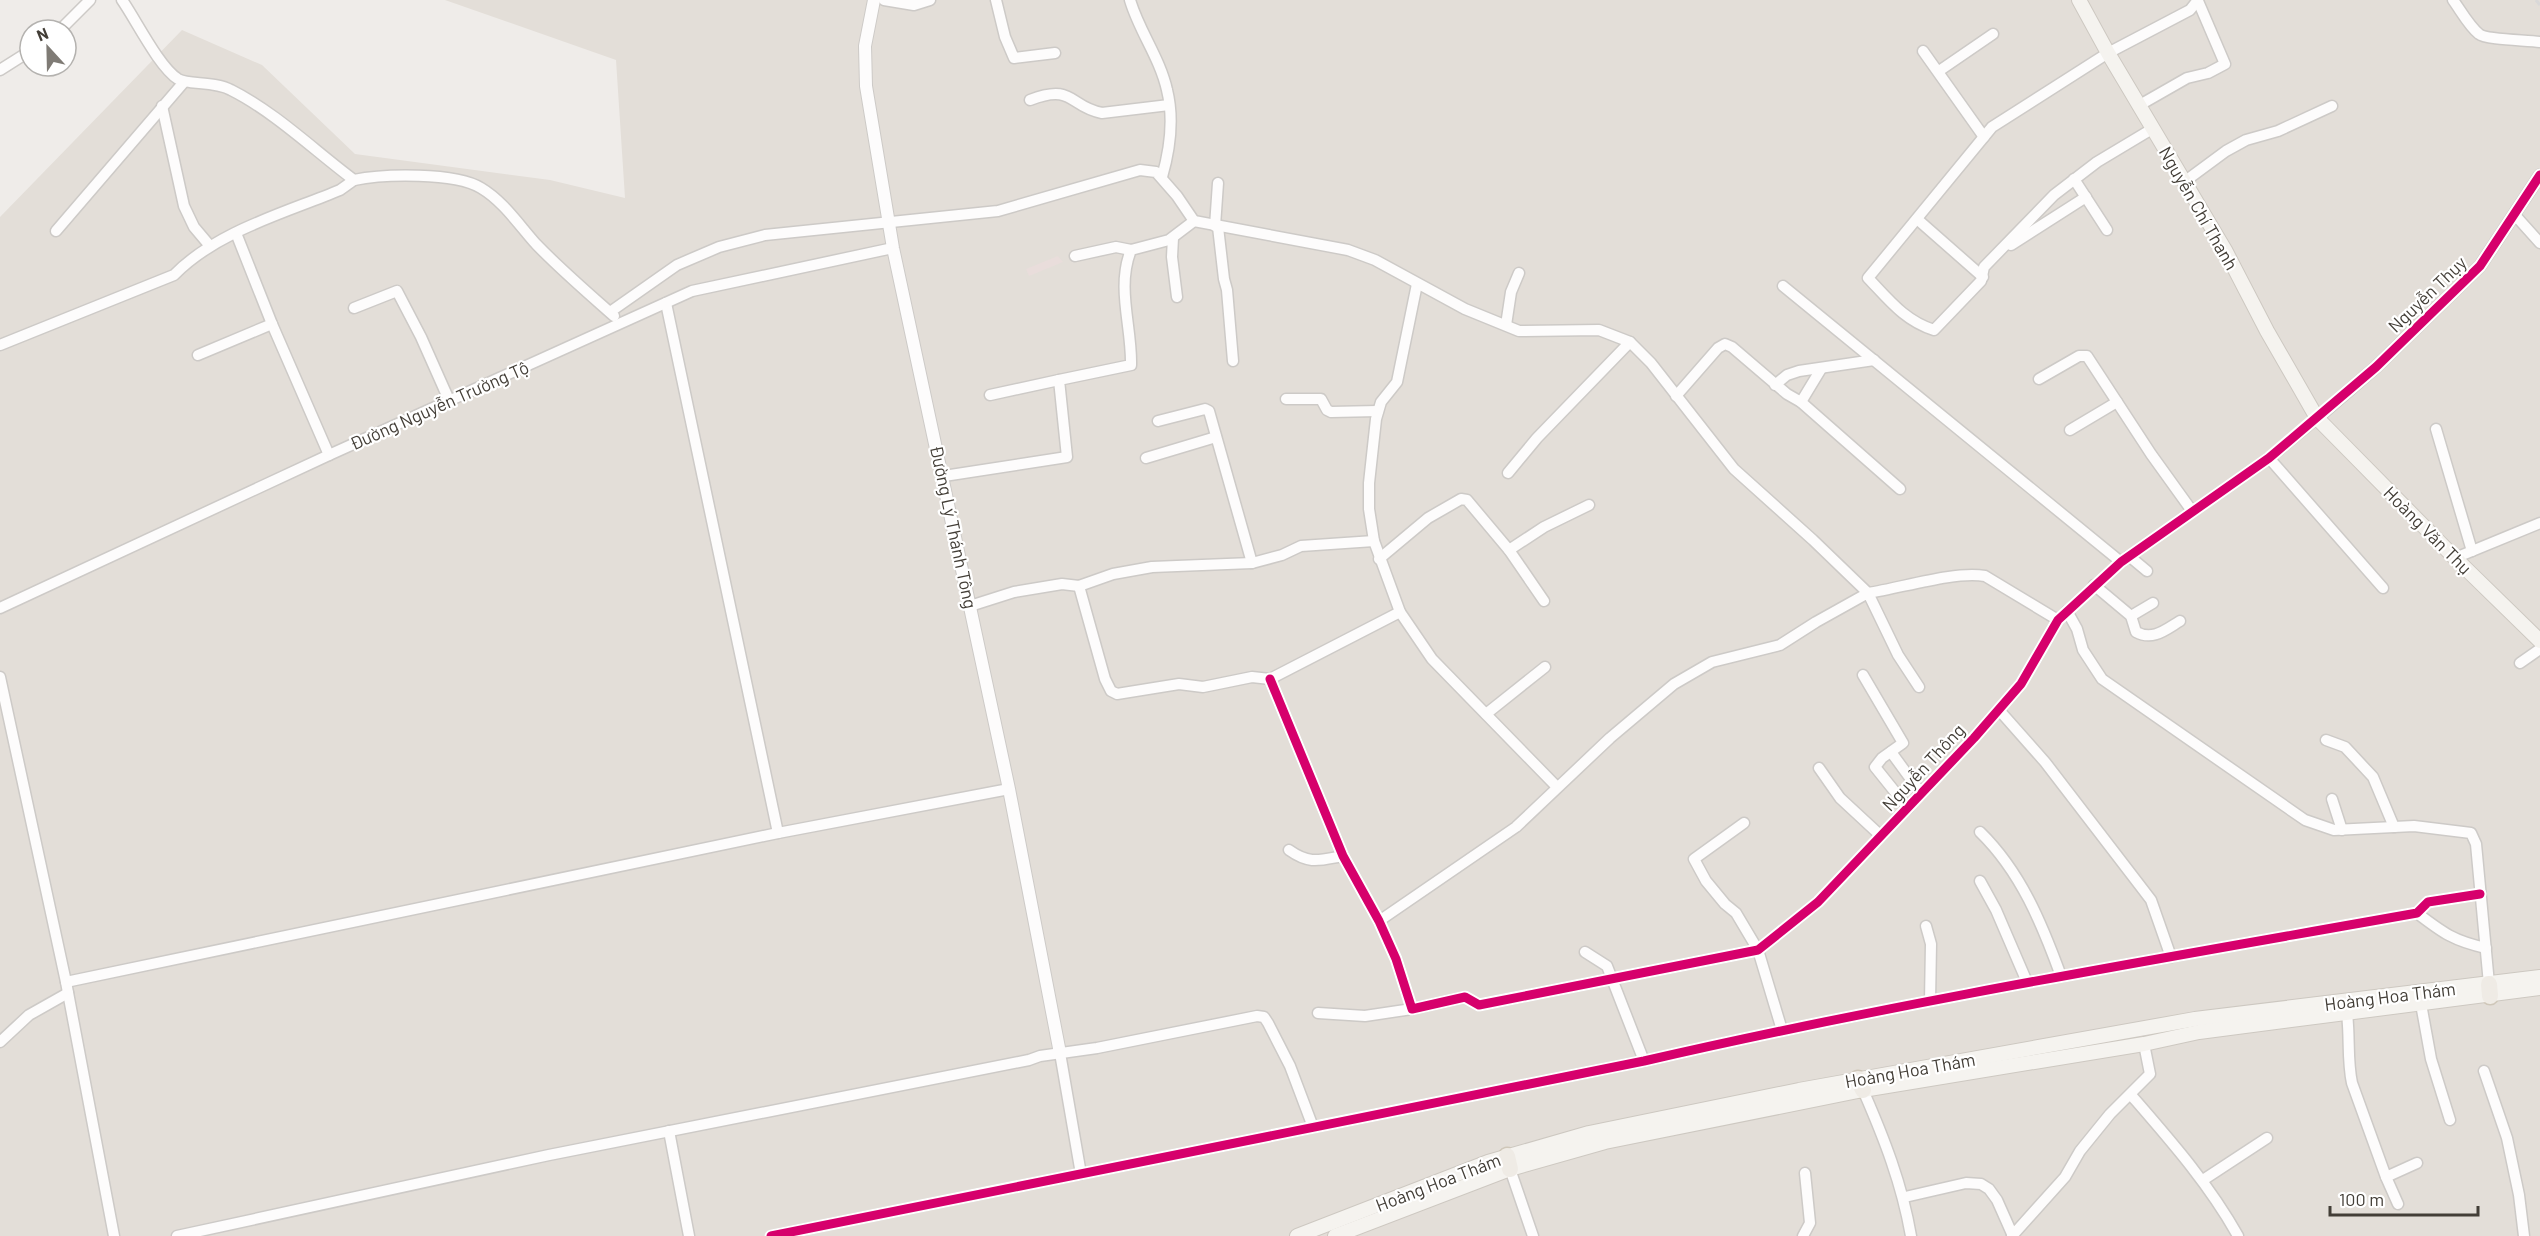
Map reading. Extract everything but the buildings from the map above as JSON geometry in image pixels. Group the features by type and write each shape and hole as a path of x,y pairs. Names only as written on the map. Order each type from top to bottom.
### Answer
{"main road":[{"name":"Nguyễn Chí Thanh","path":"2079,0 2152,129 2225,250 2266,331 2317,418"},
{"name":"Hoàng Văn Thụ","path":"2317,418 2540,641"},
{"name":"Hoàng Hoa Thám","path":"1860,1085 2144,1044 2199,1032 2421,1004 2540,977"},
{"name":"Hoàng Hoa Thám","path":"1297,1236 1589,1133 1860,1085 2195,1018 2489,990 2540,988"},
{"name":"Hoàng Hoa Thám","path":"1335,1236 1508,1163"}],"street":[{"path":"72,18 90,0"},
{"path":"122,0 167,69 184,82 212,82 231,89 263,109 354,180"},
{"name":"Đường Lý Thánh Tông","path":"874,0 864,46 867,86 893,248 944,476 1009,789 1060,1053"},
{"path":"884,0 914,5 930,0"},
{"path":"996,0 1005,37 1014,58 1055,53"},
{"path":"1130,0 1136,20 1167,90 1171,127 1168,158 1162,177"},
{"path":"2139,106 2187,78 2208,73 2225,64 2198,0 2190,10 2108,53 1992,127 1868,278 1904,315 1917,325 1934,330 1983,277 1984,267 2054,195 2097,162 2152,129"},
{"path":"2453,0 2480,35 2488,39 2514,38 2540,42"},
{"path":"1939,71 1994,34"},
{"path":"1923,51 1984,137"},
{"path":"0,70 18,59"},
{"path":"56,231 184,82"},
{"path":"1030,100 1048,94 1067,95 1093,111 1102,113 1168,105"},
{"path":"162,106 184,206 194,227 210,246"},
{"path":"2184,182 2226,151 2246,140 2278,131 2332,106"},
{"path":"610,312 677,265 719,247 765,235 890,220 998,211 1140,170 1156,171 1194,221 1348,250 1375,260 1465,309 1520,331 1599,330 1630,342 1651,363 1734,469 1868,593 1898,655 1919,687"},
{"name":"Nguyễn Thụy","path":"2317,418 2376,367 2480,266 2540,175"},
{"path":"0,345 174,275 188,261 210,246 340,190 354,180 412,176 447,178 479,186 494,196 538,246 621,322"},
{"path":"2074,179 2108,230"},
{"path":"1218,183 1217,226 1227,290 1233,361"},
{"path":"1996,255 2086,197"},
{"path":"2514,214 2540,243"},
{"path":"1917,219 1983,277"},
{"path":"1075,256 1116,247 1131,250 1173,238 1194,221"},
{"path":"236,233 272,324 329,455"},
{"path":"1173,238 1172,257 1177,297"},
{"name":"Đường Nguyễn Trường Tộ","path":"0,608 449,400 692,291 893,248"},
{"path":"990,395 1131,365 1125,303 1126,263 1131,250"},
{"path":"1506,325 1511,292 1519,273"},
{"path":"1417,284 1397,382 1381,402 1378,411 1368,483 1369,509 1379,559 1400,612 1432,659 1557,787"},
{"path":"1783,286 2125,559 2147,571"},
{"path":"354,308 397,291 449,400"},
{"path":"666,303 778,833"},
{"path":"198,355 272,324"},
{"path":"1508,473 1537,438 1630,342"},
{"path":"1677,396 1718,348 1725,344 1732,347 1775,385 1801,402 1900,489"},
{"path":"2039,379 2079,356 2087,356 2157,463 2193,511"},
{"path":"1775,385 1787,375 1799,371 1874,360"},
{"path":"1801,402 1821,369"},
{"path":"944,476 1067,457 1059,380"},
{"path":"1286,399 1321,399 1327,410 1331,412 1378,411"},
{"path":"2070,430 2117,402"},
{"path":"1158,421 1205,409 1209,411 1252,563"},
{"name":"Nguyễn Thông","path":"1412,1009 1465,997 1479,1005 1758,950 1818,902 1999,710 2021,684 2058,620 2094,585 2125,559 2269,458 2317,418"},
{"path":"2436,429 2472,551"},
{"path":"1146,458 1216,437"},
{"path":"2269,458 2383,588"},
{"path":"1379,559 1428,518 1461,499 1467,500 1509,550 1544,602"},
{"path":"1509,550 1544,527 1589,505"},
{"path":"2455,558 2540,523"},
{"path":"970,606 1014,591 1062,584 1079,586 1113,574 1152,567 1252,563 1282,555 1301,546 1374,541"},
{"path":"1379,921 1516,827 1557,787 1666,691 1712,662 1780,645 1868,593 1945,578 1985,576 2058,620"},
{"path":"2094,585 2131,616 2136,632 2143,636 2152,636 2180,621"},
{"path":"1079,586 1106,680 1111,691 1117,694 1179,684 1203,687 1252,677 1270,679 1400,612"},
{"path":"2131,616 2153,603"},
{"path":"2067,611 2077,628 2083,650 2102,679 2305,820 2334,830 2414,826 2471,832 2476,844 2489,990"},
{"path":"2520,663 2540,649"},
{"path":"1486,714 1545,667"},
{"path":"1863,675 1903,743 1875,767 1908,808"},
{"path":"0,677 67,988 114,1236"},
{"path":"1270,679 1343,856 1379,921 1396,959 1412,1009 1365,1016 1318,1013"},
{"path":"1999,710 2045,762 2151,900 2171,957"},
{"path":"2326,740 2345,747 2373,777 2394,828"},
{"path":"1891,752 1921,793"},
{"path":"1819,768 1840,798 1881,836"},
{"path":"0,1042 29,1015 67,988 778,833 1009,789"},
{"path":"2332,800 2342,830"},
{"path":"1744,823 1694,859 1706,881 1725,904 1736,913 1758,950 1782,1029"},
{"path":"1980,832 1992,844 2027,894 2041,922 2061,976"},
{"path":"1289,850 1301,859 1313,861 1343,856"},
{"path":"1980,881 1996,910 2027,982"},
{"path":"771,1236 1644,1061 1782,1029 2027,982 2417,913 2428,902 2480,894"},
{"path":"2417,913 2452,938 2462,943 2486,948"},
{"path":"1926,926 1932,944 1930,1001"},
{"path":"1585,952 1603,961 1614,979 1644,1061"},
{"path":"2421,1004 2431,1059 2450,1120"},
{"path":"2347,1014 2350,1043 2349,1067 2352,1083 2398,1204"},
{"path":"177,1236 669,1131 1060,1053 1097,1048 1188,1028 1264,1017 1290,1066 1313,1127"},
{"path":"1905,1197 1966,1183 1981,1184 1996,1200 2012,1236 2065,1177 2079,1151 2110,1114 2150,1074 2144,1044"},
{"path":"1060,1053 1081,1174"},
{"path":"2484,1071 2507,1138 2519,1195 2524,1236"},
{"path":"1860,1085 1905,1197 1911,1236"},
{"path":"2131,1095 2203,1180 2222,1207 2238,1236"},
{"path":"669,1131 689,1236"},
{"path":"2203,1180 2267,1138"},
{"path":"1508,1163 1533,1236"},
{"path":"2386,1177 2417,1163"},
{"path":"1803,1236 1810,1223 1805,1173"}],"shaded area":[{"path":"445,0 2540,0 2540,1236 0,1236 0,217 182,30 262,65 355,154 550,180 625,198 616,60"},
{"path":"1058,256 1063,262 1029,276 1026,269"}],"railway":[{"path":"2536,0 2540,5"}],"cycle path":[{"path":"1270,679 1343,856 1379,921 1396,959 1412,1009 1465,997 1479,1005 1758,950 1818,902 1974,738 2021,684 2058,620 2121,562 2269,458 2376,367 2480,266 2540,175"},
{"path":"771,1236 1644,1061 1836,1019 2127,964 2417,913 2428,902 2480,894"}]}
